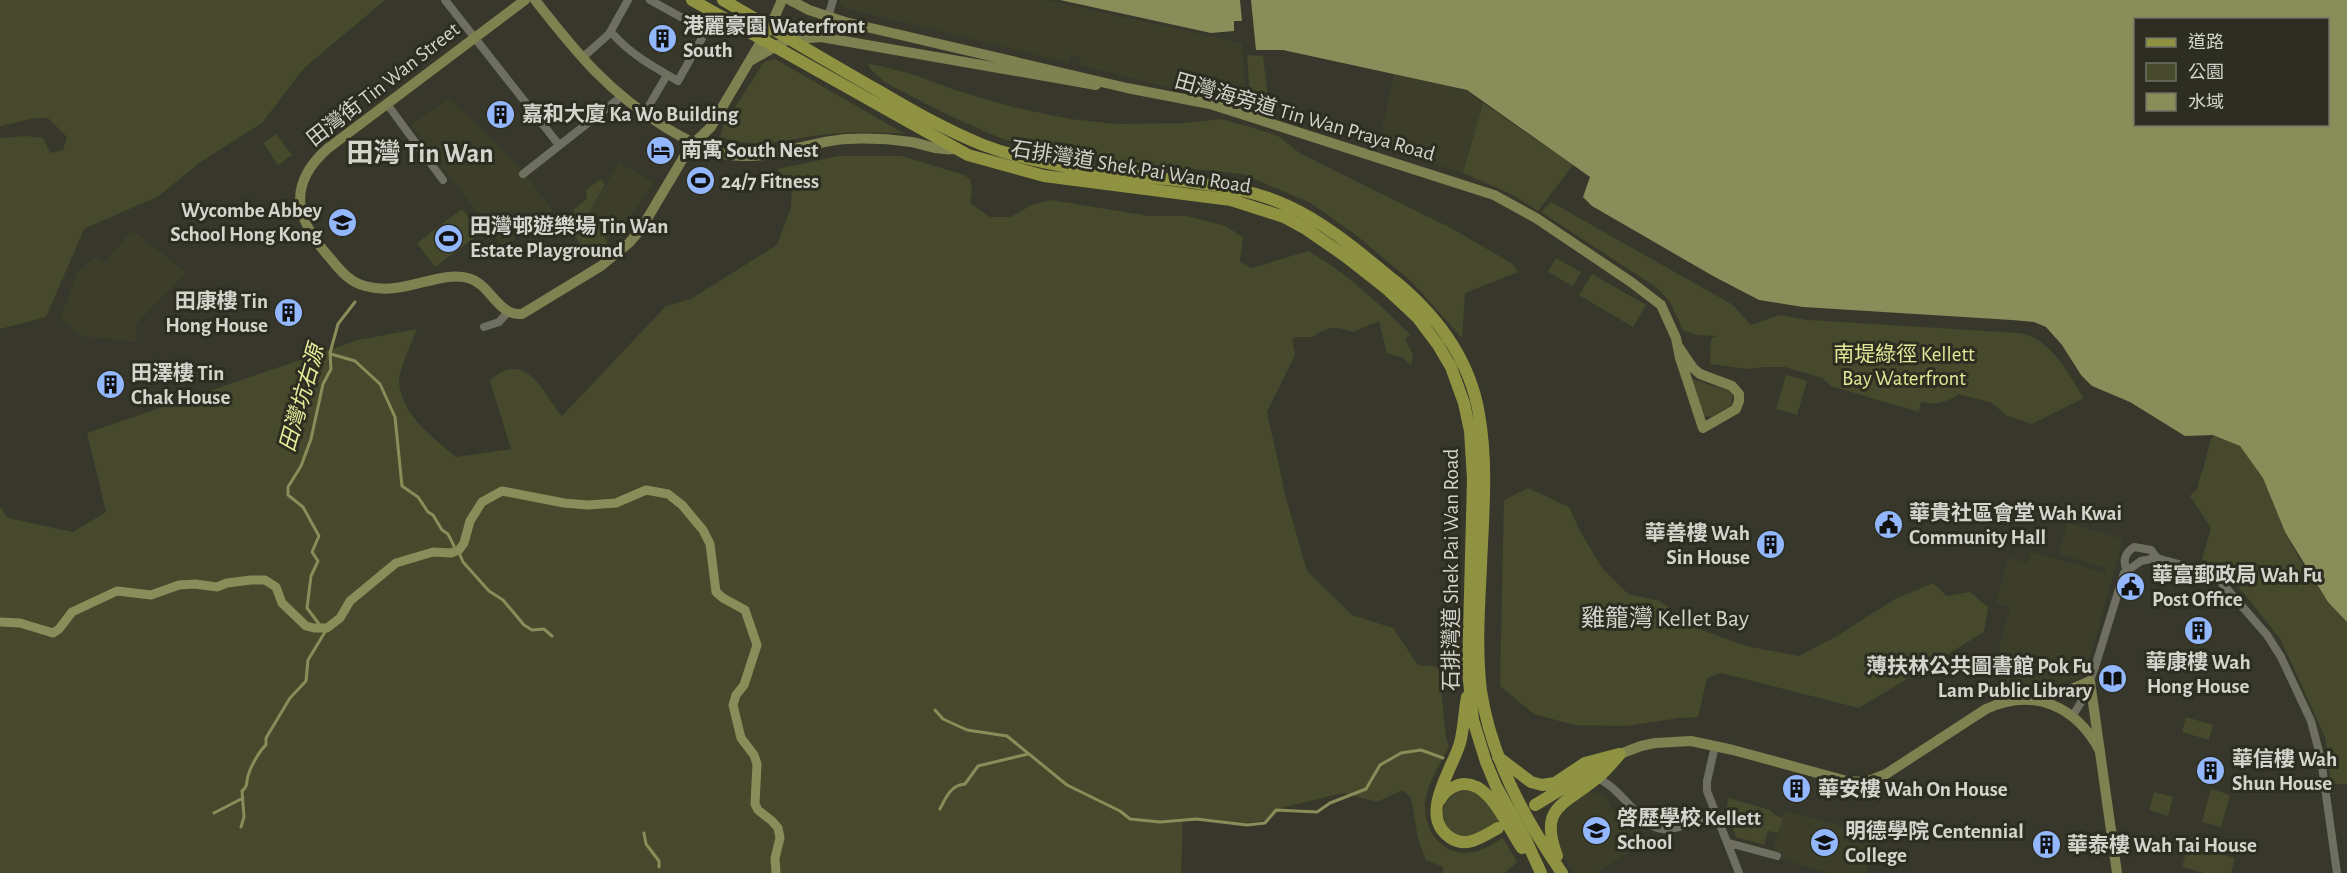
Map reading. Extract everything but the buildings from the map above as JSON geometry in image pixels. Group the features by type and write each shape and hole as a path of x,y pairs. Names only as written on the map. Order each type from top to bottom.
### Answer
{"main road":[{"path":"692,0 955,149"},
{"name":"石排灣道 Shek Pai Wan Road","path":"724,0 938,125 983,145 1043,163 1220,186 1274,200 1316,221 1388,276 1435,319 1464,366 1478,405 1482,429 1485,478 1478,650 1483,702 1498,757 1509,783 1561,872"},
{"name":"石排灣道 Shek Pai Wan Road","path":"955,149 986,161 1044,176 1203,195 1260,208 1294,222 1333,246 1417,317 1451,367 1462,397 1470,431 1473,479 1468,688 1473,720 1486,762 1540,871"},
{"path":"1468,688 1460,742 1439,794 1437,809 1440,828 1456,841 1463,842 1477,840 1498,828"},
{"path":"1498,757 1531,783 1542,785 1555,783 1585,763 1620,754"},
{"path":"1561,872 1552,842 1551,820 1559,806 1597,778 1620,754"},
{"path":"1535,805 1620,754"},
{"path":"1437,809 1444,793 1458,785 1470,784 1481,789 1487,793 1520,846 1540,871"}],"street":[{"path":"445,0 559,146"},
{"name":"田灣街 Tin Wan Street","path":"508,312 484,286 466,277 452,277 394,289 379,289 347,278 308,231 301,215 299,199 304,178 311,166 327,149 525,0"},
{"name":"石排灣道 Shek Pai Wan Road","path":"535,0 582,58 621,97 644,114 694,143 717,153 744,156 771,154 848,139 884,139 913,142 940,150 955,149"},
{"path":"582,58 611,32 628,0"},
{"path":"611,32 640,60 678,81 706,31 650,0"},
{"path":"484,327 499,322 508,312 522,314 556,295 602,266 629,243 641,229 694,143 711,127 782,0"},
{"path":"828,17 833,0"},
{"name":"田灣海旁道 Tin Wan Praya Road","path":"793,2 828,17 1127,88 1210,104 1494,195 1536,219 1653,297 1666,313 1703,428 1736,409 1739,401 1738,394 1732,386 1700,374 1678,346"},
{"path":"749,62 787,40 821,37 1071,82 1127,88"},
{"path":"644,114 667,75"},
{"path":"523,174 621,97"},
{"path":"387,104 443,180"},
{"path":"2127,570 2125,557 2134,547 2151,550 2157,558"},
{"path":"2072,717 2080,706 2090,681 2121,579 2127,570 2141,561 2157,558 2207,572 2220,581 2266,635 2281,657 2315,734 2321,759 2337,873"},
{"path":"1620,754 1641,746 1667,741 1691,741 1846,781 1866,782 1886,774 1986,709 2004,703 2034,700 2064,692 2090,681"},
{"path":"2090,681 2117,873"},
{"path":"2034,700 2054,704 2072,717 2090,734 2100,751"},
{"path":"1715,746 1707,782 1709,799 1729,843 1739,873"},
{"path":"1597,778 1618,791 1647,824 1655,829 1670,830 1715,812"},
{"path":"1729,843 1778,856"}],"shaded area":[{"path":"839,0 1045,0 1225,39 1242,44 1247,107 1080,65 1081,58 1070,55 1068,63 842,7"},
{"path":"1394,74 1467,91 1483,103 1463,173 1378,147"},
{"path":"449,98 524,172 553,211 503,247 411,125"},
{"path":"619,162 654,183 633,213 607,240 588,215"},
{"path":"135,232 186,273 136,324 137,342 82,336 60,319 78,271 96,257 105,262 128,235"},
{"path":"2067,523 2123,539 2087,669 2080,678 2038,690 2001,681 1989,661 1997,656 2010,608 1996,603 2008,558 2028,563 2031,552 2105,573 2106,568 2059,554"},
{"name":"啓歷學校 Kellett School","path":"1588,792 1599,793 1605,797 1613,811 1624,813 1644,840 1643,844 1596,873 1573,873 1559,849 1554,834 1563,812"},
{"name":"明德學院 Centennial College","path":"1785,810 1875,836 1865,873 1829,873 1781,859 1783,853 1773,850"}],"green space":[{"path":"0,0 385,0 304,68 262,123 199,163 159,196 84,229 46,317 0,329 0,138 26,136 43,138 50,153 63,150 67,137 48,118 35,118 0,126"},
{"path":"1247,55 1263,56 1270,114 1251,108"},
{"path":"775,59 905,134 842,133 771,143 747,143 720,137 723,126 764,62"},
{"path":"868,63 912,74 1012,107 1070,119 1117,124 1187,123 1221,119 1278,136 1301,154 1449,227 1513,264 1518,272 1465,293 1462,338 1412,282 1356,235 1309,202 1242,174 1058,155 1000,138 948,115 886,83 870,69"},
{"path":"1483,103 1573,165 1538,211 1513,195 1463,173"},
{"path":"276,134 292,155 278,165 263,143"},
{"path":"840,156 902,156 964,175 970,179 972,190 970,203 990,217 1010,217 1032,205 1051,200 1149,216 1187,216 1225,226 1243,237 1240,262 1252,268 1308,251 1349,279 1411,335 1405,339 1413,355 1411,365 1403,358 1387,353 1379,321 1353,332 1332,328 1313,337 1295,337 1292,340 1295,355 1267,412 1286,498 1307,571 1352,615 1393,628 1418,665 1439,667 1446,738 1449,746 1433,777 1426,797 1426,819 1435,838 1452,850 1462,853 1478,851 1503,838 1517,862 1505,873 1443,873 1443,867 1426,860 1418,839 1411,798 1402,790 1377,802 1343,793 1284,807 1268,820 1238,824 1183,818 1181,873 0,873 0,507 8,518 73,532 106,512 87,433 358,340 417,329 399,378 401,394 412,415 456,457 511,449 490,381 493,378 506,370 524,371 538,384 562,416 666,306 691,299 777,245 791,207 792,186 777,169"},
{"path":"601,179 605,184 588,215 607,240 607,245 588,258 566,220 575,213 573,210 587,199 586,190"},
{"name":"南堤綠徑 Kellett Bay Waterfront","path":"1551,202 1733,305 1751,325 1779,315 1808,320 2020,333 2041,342 2058,358 2084,398 2032,424 2006,415 1992,403 1959,394 1941,403 1921,402 1919,412 1831,386 1822,378 1785,367 1747,369 1710,364 1711,339 1717,336 1698,335 1683,330 1670,302 1657,288 1541,212"},
{"name":"田灣邨遊樂場 Tin Wan Estate Playground","path":"462,209 481,233 435,267 417,243"},
{"path":"1556,258 1581,272 1573,286 1548,272"},
{"path":"1592,274 1646,305 1633,327 1579,295"},
{"path":"1786,375 1807,381 1797,415 1776,409"},
{"path":"1692,379 1729,391 1733,396 1731,405 1711,417 1704,416"},
{"path":"2213,435 2229,440 2247,452 2266,484 2284,530 2297,555 2320,590 2347,622 2347,784 2331,784 2325,737 2281,640 2221,569 2202,559 2211,528 2190,496 2198,488"},
{"path":"1528,488 1569,507 1602,568 1628,594 1660,601 1691,626 1746,646 1799,656 1837,636 1895,599 1933,583 1947,596 1970,592 1988,607 1984,632 1859,708 1721,673 1707,678 1698,717 1625,726 1574,725 1534,714 1500,686 1504,500"},
{"path":"2186,717 2213,725 2209,740 2182,732"},
{"path":"2211,789 2230,795 2221,827 2202,822"},
{"path":"1466,790 1481,794 1500,821 1483,833 1467,837 1457,835 1449,829 1444,821 1443,812 1446,802 1454,795"},
{"path":"2154,792 2173,797 2168,816 2149,810"},
{"path":"1729,798 1770,810 1783,818 1778,833 1768,831 1764,845 1736,837 1726,808"},
{"path":"2188,845 2235,858 2231,873 2204,873 2182,867"}],"water":[{"path":"1060,0 1240,0 1242,21 1234,21 1234,31 1211,33"},
{"path":"1251,0 2347,0 2347,622 2328,602 2285,532 2263,478 2240,446 2213,435 2185,436 2130,402 2092,386 2081,375 2062,345 2046,327 2034,322 1803,307 1759,300 1592,206 1583,197 1590,177 1467,90 1283,50 1256,50"}],"waterway":[{"name":"田灣坑右源","path":"241,827 244,817 242,791 246,786 251,769 290,698 306,681 308,660 325,632 307,608 311,576 318,561 312,552 319,536 303,507 288,495 288,487 301,466 311,439 323,384 331,369 330,353 338,324 355,302"},
{"path":"331,354 355,361 380,384 395,417 402,486 418,497 442,530 448,534 454,546"},
{"path":"0,622 20,623 53,633 72,612 117,591 151,595 179,585 195,584 217,587 227,583 265,580 276,587 282,603 306,626 327,628 340,618 350,601 396,563 433,552 451,553 459,550 464,543 470,521 482,502 502,491 564,503 588,505 616,503 646,490 668,494 682,505 703,530 710,544 716,592 745,610 757,645 744,685 736,695 733,705 741,738 754,755 757,764 755,804 758,810 778,828 780,838 775,858 776,873"},
{"path":"458,550 463,562 489,591 503,600 524,625 532,630 544,629 552,636"},
{"path":"935,710 943,719 967,730 1007,736 1067,785 1120,811 1130,819 1160,822 1196,819 1247,825 1265,823 1276,810 1317,812 1330,803 1366,789 1380,765 1401,753 1421,750 1443,758"},
{"path":"940,809 949,792 965,784 978,766 1028,754"},
{"path":"214,813 243,798"},
{"path":"644,833 646,844 659,861 659,867"}],"place":[{"name":"港麗豪園 Waterfront South","path":"662,38"},
{"name":"嘉和大廈 Ka Wo Building","path":"501,114"},
{"name":"南寓 South Nest","path":"660,150"},
{"name":"24/7 Fitness","path":"700,181"},
{"name":"Wycombe Abbey School Hong Kong","path":"343,222"},
{"name":"田灣邨遊樂場 Tin Wan Estate Playground","path":"449,238"},
{"name":"田康樓 Tin Hong House","path":"289,313"},
{"name":"田澤樓 Tin Chak House","path":"110,385"},
{"name":"華貴社區會堂 Wah Kwai Community Hall","path":"1888,525"},
{"name":"華善樓 Wah Sin House","path":"1771,545"},
{"name":"華富郵政局 Wah Fu Post Office","path":"2131,587"},
{"name":"華康樓 Wah Hong House","path":"2198,631"},
{"name":"薄扶林公共圖書館 Pok Fu Lam Public Library","path":"2113,678"},
{"name":"華信樓 Wah Shun House","path":"2211,771"},
{"name":"華安樓 Wah On House","path":"1797,789"},
{"name":"啓歷學校 Kellett School","path":"1596,830"},
{"name":"明德學院 Centennial College","path":"1824,843"},
{"name":"華泰樓 Wah Tai House","path":"2046,845"}],"district":[{"name":"田灣 Tin Wan","path":"420,153"},
{"name":"雞籠灣 Kellet Bay","path":"1665,618"}]}
